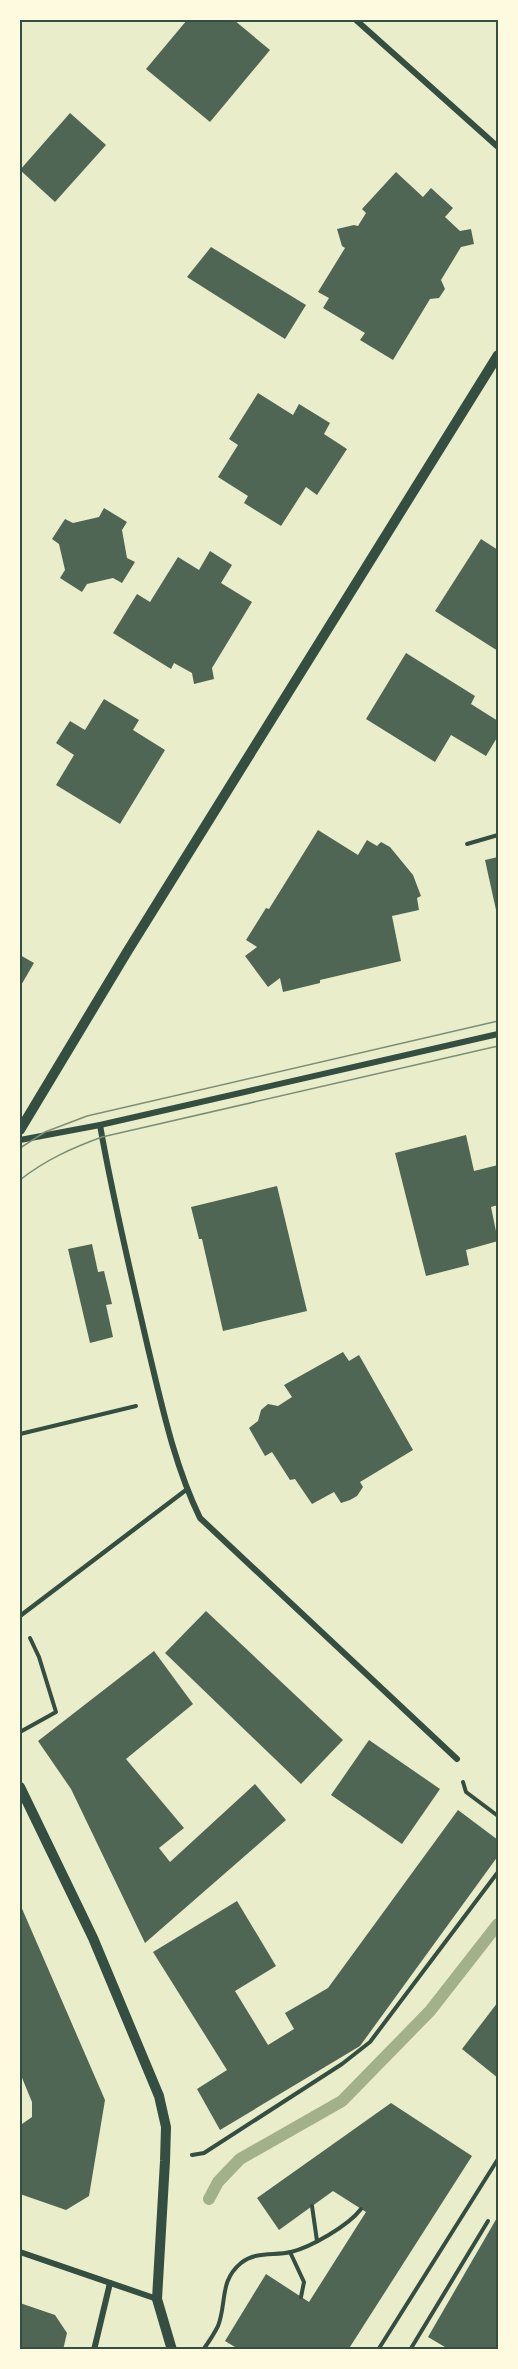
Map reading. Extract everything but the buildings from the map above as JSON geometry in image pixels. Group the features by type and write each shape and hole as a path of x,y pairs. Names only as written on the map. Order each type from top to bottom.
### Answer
{"street":[{"path":"356,20 498,147"},
{"path":"20,1130 127,952 498,355"},
{"path":"20,1140 100,1125 498,1034"},
{"path":"100,1125 116,1214 171,1446 186,1490 200,1518 456,1759"},
{"path":"20,1787 93,1938 159,2097 165,2127 165,2161 157,2299 172,2349"},
{"path":"20,2252 157,2299"},
{"path":"94,2349 110,2283"}],"lane":[{"path":"20,1615 186,1490"}],"path":[{"path":"467,844 498,835"},
{"path":"20,1434 161,1401"},
{"path":"20,1615 39,1658 56,1712 20,1732"},
{"path":"456,1759 466,1792 498,1816"},
{"path":"165,2161 204,2152 342,2064 370,2042 498,1872"},
{"path":"378,2349 498,2159"},
{"path":"312,2206 317,2241"},
{"path":"202,2349 218,2326 223,2294 230,2274 243,2262 254,2256 290,2252 317,2241 355,2216 361,2209"},
{"path":"410,2349 488,2221"},
{"path":"290,2252 304,2283 301,2297"}],"waterway":[{"path":"209,2199 218,2182 240,2159 342,2101 430,2011 498,1924"}],"tram line":[{"path":"20,1148 45,1132 87,1116 498,1021"},
{"path":"20,1180 59,1155 102,1137 498,1046"}]}
